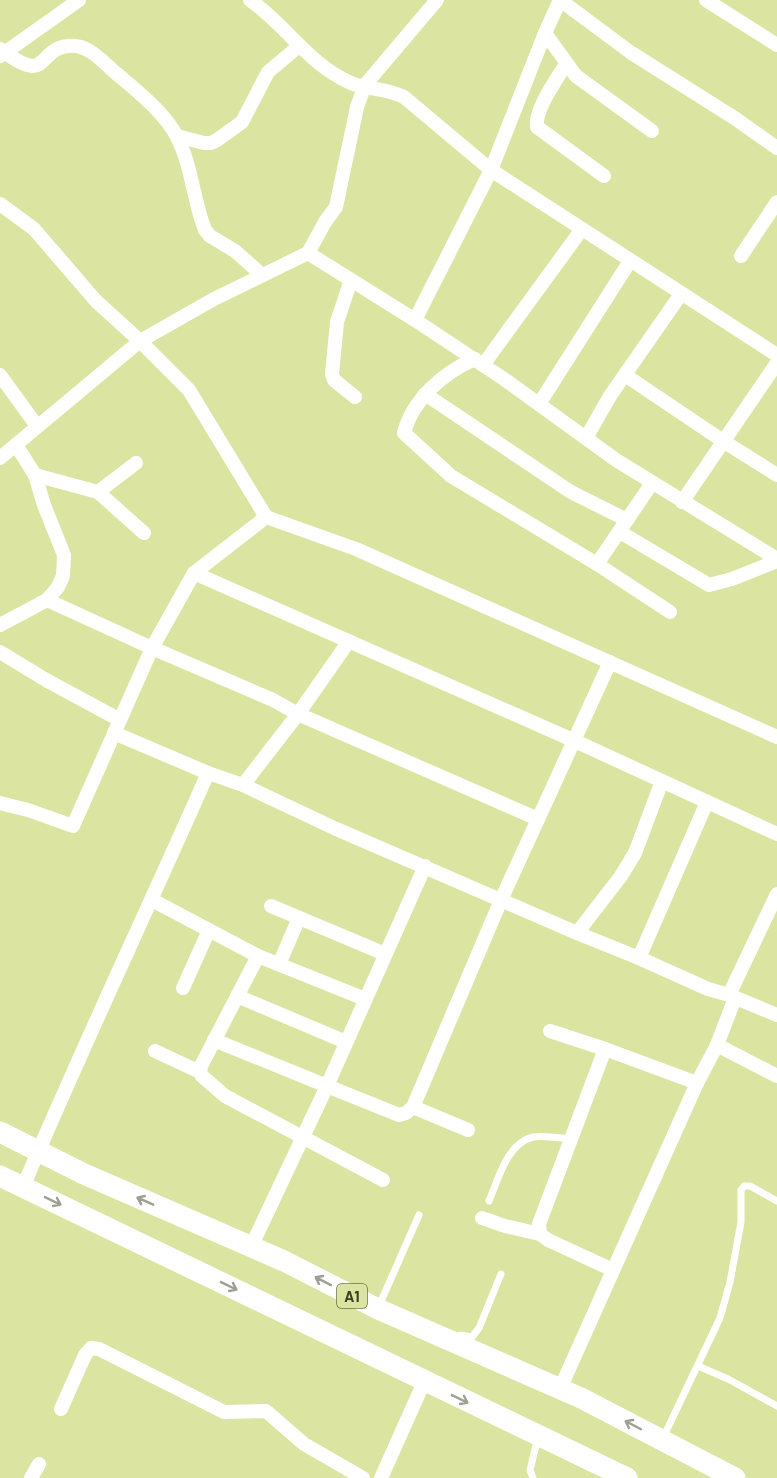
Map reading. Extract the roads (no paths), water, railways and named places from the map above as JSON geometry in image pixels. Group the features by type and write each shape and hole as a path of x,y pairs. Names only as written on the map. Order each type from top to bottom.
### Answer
{"main road":[{"name":"A1","path":"0,1132 84,1174 251,1247 560,1389 735,1478"},
{"path":"0,1176 538,1437 599,1469 627,1478"}],"street":[{"path":"79,0 2,52 32,66 40,63 55,49 63,46 79,46 90,51 144,97 177,136 205,230 210,236 235,251 262,275"},
{"path":"250,0 321,64 352,83 395,92 404,97 491,170 777,355"},
{"path":"0,458 140,341 262,275 308,253 336,207 357,106 365,85 437,0"},
{"path":"415,320 491,170 544,33 560,0 630,52 736,119 777,148"},
{"path":"706,0 777,45"},
{"path":"544,33 576,76 652,131"},
{"path":"177,136 212,143 226,134 245,117 268,72 299,46"},
{"path":"566,64 540,110 536,121 537,127 604,176"},
{"path":"741,256 777,202"},
{"path":"0,204 34,229 96,301 189,390 266,517 356,549 777,737"},
{"path":"582,230 479,362 458,366 442,377 425,394 406,424 404,434 451,476 597,564 670,612"},
{"path":"308,253 479,362 652,483 777,560"},
{"path":"540,404 630,261"},
{"path":"351,279 337,322 332,374 334,380 355,397"},
{"path":"586,438 625,375 681,294"},
{"path":"682,502 777,363"},
{"path":"0,375 37,426"},
{"path":"625,375 777,475"},
{"path":"425,394 709,585 732,579 777,560"},
{"path":"0,625 47,600 58,587 63,576 64,555 35,475 16,445"},
{"path":"98,492 136,463"},
{"path":"35,475 98,492 144,533"},
{"path":"597,564 652,483"},
{"path":"0,803 73,826 152,648 194,573 266,517"},
{"path":"194,573 575,741 777,834"},
{"path":"47,600 273,700 298,714 538,819"},
{"path":"243,785 298,714 350,641"},
{"path":"0,652 117,726 208,773 243,785 334,828 639,958 708,990 777,1015"},
{"path":"214,1040 399,1115 406,1113 412,1107 501,900 610,663"},
{"path":"23,1187 72,1070 152,900 208,773"},
{"path":"577,933 621,876 635,853 662,781"},
{"path":"639,958 707,802"},
{"path":"251,1247 327,1086 425,866"},
{"path":"560,1389 697,1083 717,1046 732,997 777,894"},
{"path":"152,900 258,956 365,999"},
{"path":"271,906 386,954"},
{"path":"279,964 299,918"},
{"path":"183,988 209,930"},
{"path":"200,1071 258,956"},
{"path":"237,996 346,1042"},
{"path":"550,1031 697,1083"},
{"path":"717,1046 777,1076"},
{"path":"540,1234 539,1224 605,1049"},
{"path":"155,1050 200,1071 208,1083 225,1096 383,1180"},
{"path":"412,1107 468,1130"},
{"path":"482,1218 505,1227 540,1234 548,1240 614,1270"},
{"path":"61,1410 85,1355 91,1348 99,1349 224,1412 266,1411 304,1444 363,1478"},
{"path":"381,1478 424,1382"},
{"path":"31,1478 39,1464"}],"lane":[{"path":"489,1201 508,1159 520,1143 534,1137 571,1139"},
{"path":"662,1440 720,1318 730,1282 741,1222 741,1190 744,1186 750,1186 777,1201"},
{"path":"419,1215 379,1307 449,1332 472,1337 479,1328 501,1274"},
{"path":"698,1366 728,1379 777,1407"},
{"path":"533,1478 530,1470 538,1437"}]}
